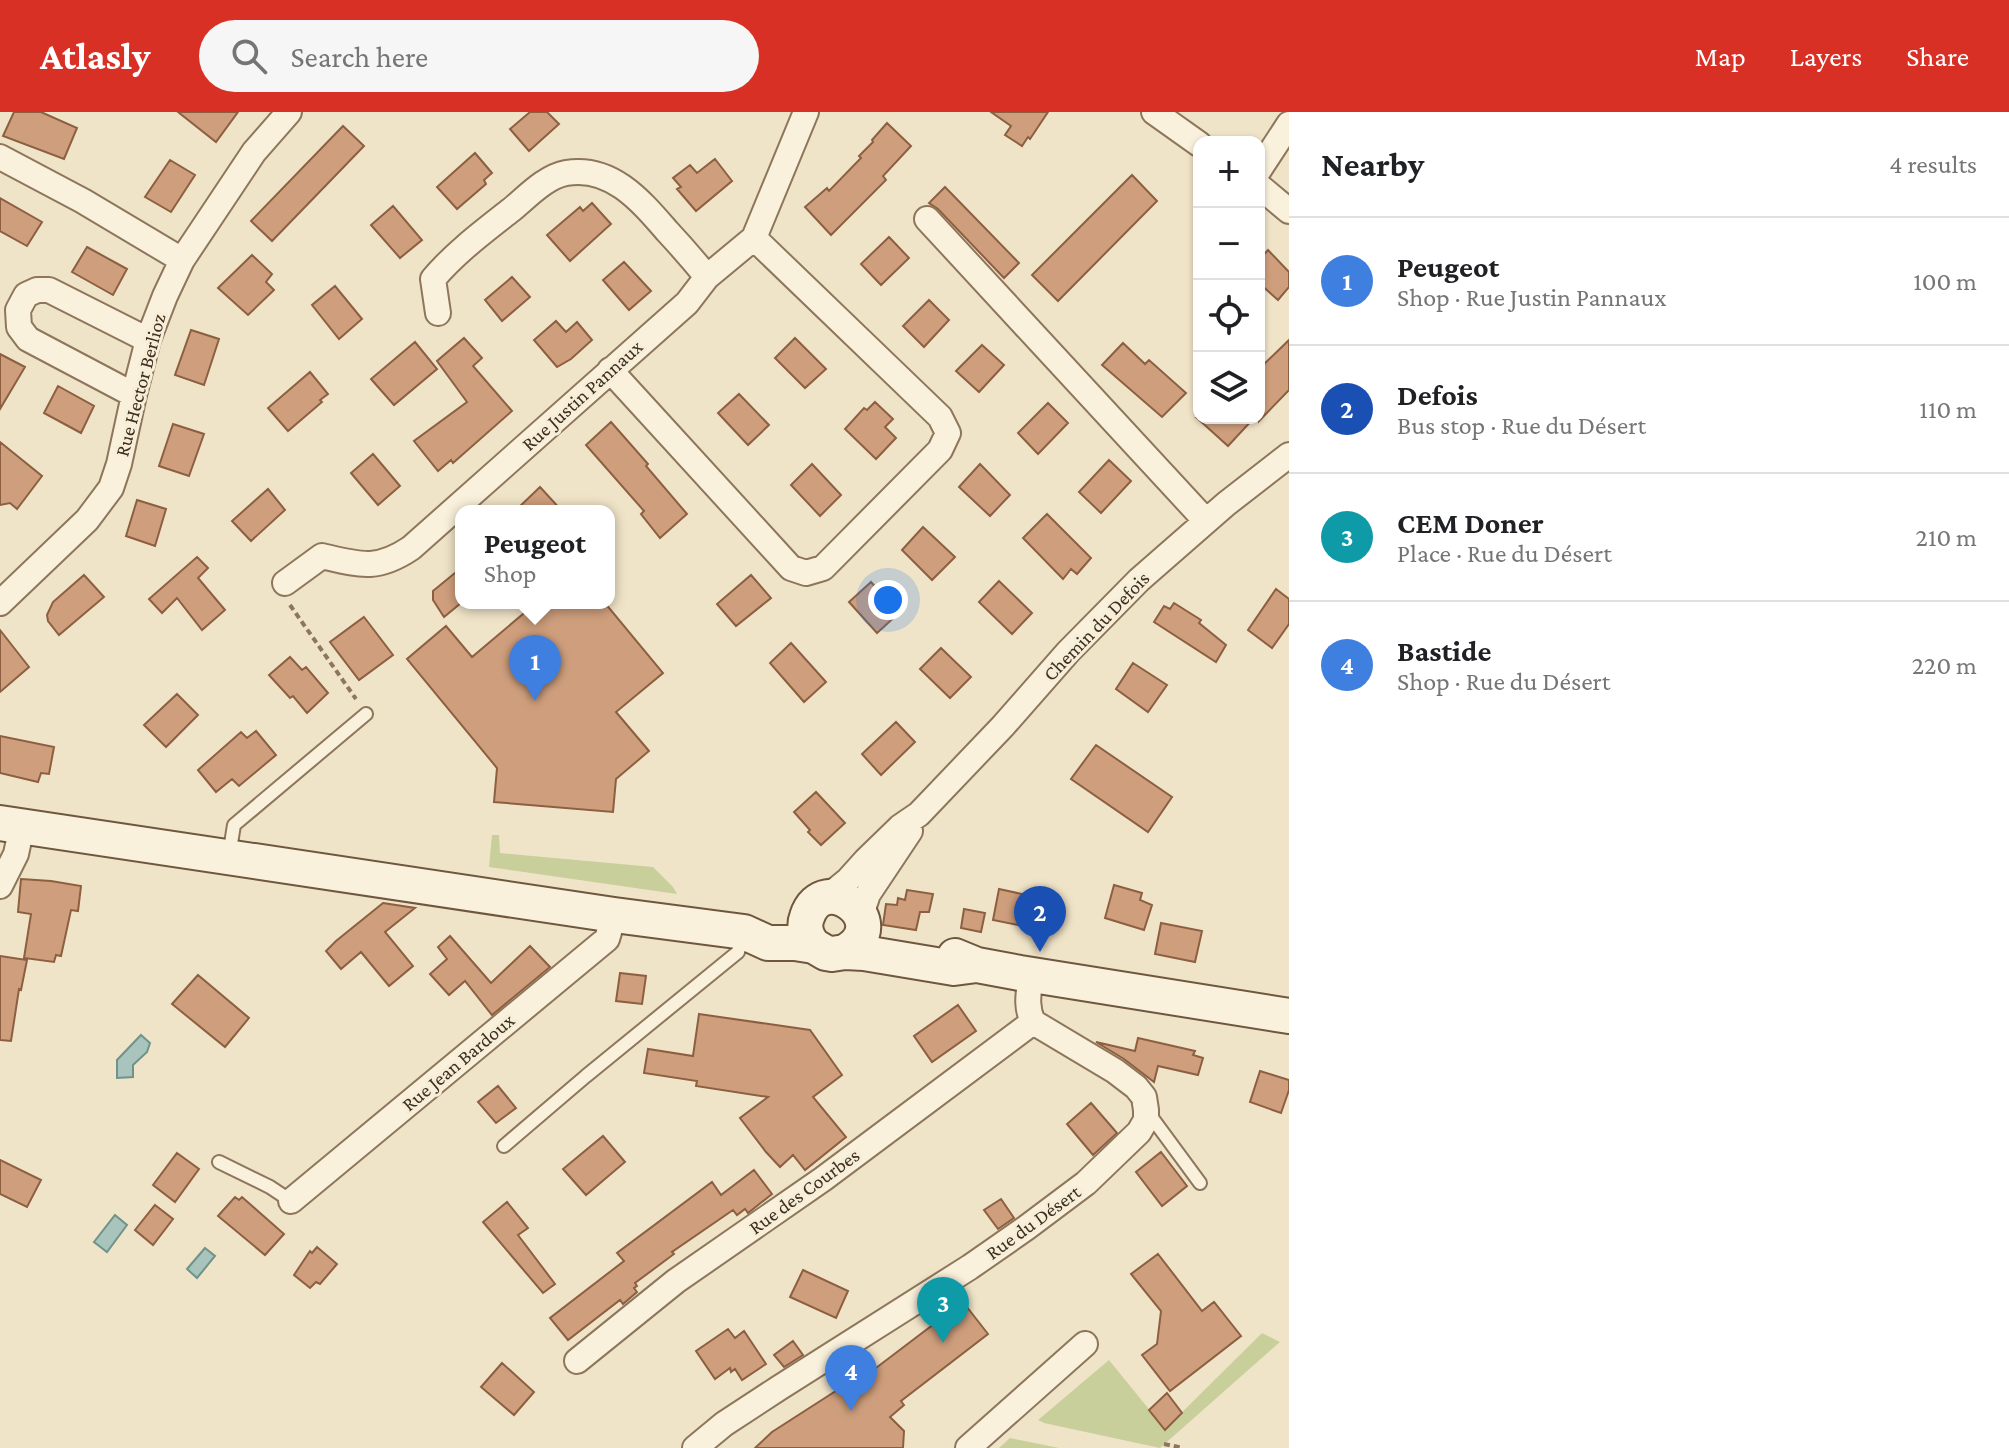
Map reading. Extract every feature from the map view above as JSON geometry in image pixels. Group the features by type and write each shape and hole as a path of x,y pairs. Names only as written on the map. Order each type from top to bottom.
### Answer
{"main road":[{"path":"11,824 744,932 768,943 795,943 846,936"},
{"path":"744,932 754,926 779,922 840,897 857,909 846,936"},
{"path":"818,905 806,927 808,937 846,936 954,968 977,965 1289,1016"}],"street":[{"name":"Rue Hector Berlioz","path":"0,603 87,520 111,488 148,340 182,260 254,152 289,112"},
{"name":"Rue Justin Pannaux","path":"459,505 687,303 707,277 754,238 806,112"},
{"path":"1154,112 1193,140"},
{"path":"1265,161 1289,124"},
{"path":"0,157 83,201 182,260"},
{"path":"438,313 433,279 452,258 542,185 566,173 583,172 602,176 633,193 707,277"},
{"path":"1265,191 1289,211"},
{"path":"927,219 1206,521"},
{"path":"610,370 791,568 806,573 823,568 940,450 948,433 940,417 754,238"},
{"path":"134,395 28,339 19,327 18,310 26,295 37,290 49,290 148,340"},
{"name":"Chemin du Defois","path":"818,905 848,880 900,827 919,814 1068,652 1139,580 1206,521 1289,455"},
{"name":"Rue Justin Pannaux","path":"285,583 322,556 356,564 373,565 388,561 411,548 455,509"},
{"name":"Chemin du Defois","path":"846,936 868,894 919,814"},
{"path":"0,886 16,854 11,824"},
{"name":"Rue Jean Bardoux","path":"291,1201 607,939 614,915"},
{"path":"1031,975 1027,1002 1033,1022 1126,1079 1144,1097 1146,1110"},
{"name":"Rue des Courbes","path":"577,1361 676,1281 823,1179 1033,1022"},
{"name":"Rue du Désert","path":"695,1448 724,1424 970,1267 1056,1206 1086,1183 1133,1138 1146,1120 1146,1110"},
{"path":"968,1448 1085,1344"}],"lane":[{"path":"229,856 234,825 366,714"},
{"path":"504,1146 738,952 744,932"},
{"path":"1146,1110 1200,1183"},
{"path":"219,1162 291,1201"}],"path":[{"path":"285,583 290,605 366,714"},
{"path":"1164,1444 1183,1448"}],"green space":[{"path":"492,835 499,835 500,853 653,867 677,894 489,867"},
{"path":"1262,1333 1280,1342 1160,1448 1038,1420 1109,1360 1165,1429"},
{"path":"1010,1438 1059,1448 999,1448"}],"water":[{"path":"141,1035 150,1043 147,1052 133,1065 133,1077 117,1078 117,1060"},
{"path":"115,1215 127,1225 107,1252 94,1242"},
{"path":"205,1248 215,1256 197,1278 187,1269"}],"building":[{"path":"14,112 41,112 77,128 64,159 3,136"},
{"path":"178,112 238,112 216,142"},
{"path":"530,112 547,112 559,124 529,151 510,129"},
{"path":"991,112 1048,112 1022,146 1005,135 1011,126"},
{"path":"887,123 911,146 883,176 886,180 831,235 805,207 827,188 829,191 861,158 859,156"},
{"path":"343,126 364,146 272,241 251,221"},
{"path":"475,153 492,173 484,180 486,184 457,209 437,187"},
{"path":"715,159 732,181 696,211 677,189 681,187 673,178 690,165 697,173"},
{"path":"170,160 195,175 171,212 145,197"},
{"path":"1132,175 1157,201 1058,301 1032,275"},
{"path":"945,187 1019,263 1004,278 929,203"},
{"path":"0,198 42,222 27,246 0,231"},
{"path":"592,203 611,224 570,261 547,235 580,207 583,211"},
{"path":"393,206 422,240 400,258 371,225"},
{"path":"889,237 909,258 881,285 861,264"},
{"path":"87,247 127,269 113,295 72,272"},
{"path":"1268,250 1289,272 1289,287 1278,300 1265,288 1265,253"},
{"path":"252,255 272,274 266,282 274,290 248,315 218,288"},
{"path":"624,262 651,291 629,310 603,280"},
{"path":"512,277 530,297 502,321 485,300"},
{"path":"335,286 362,319 339,339 312,305"},
{"path":"929,300 949,320 924,347 903,326"},
{"path":"556,321 566,332 577,322 592,340 557,367 534,340"},
{"path":"191,330 219,339 204,385 175,375"},
{"path":"464,338 482,358 473,366 512,411 453,463 451,460 438,471 414,441 467,402 437,361"},
{"path":"795,338 826,369 805,388 775,358"},
{"path":"1289,340 1289,390 1265,415 1265,363"},
{"path":"415,342 437,369 394,405 371,379"},
{"path":"1123,343 1145,364 1149,360 1186,393 1162,417 1102,365"},
{"path":"982,345 1004,365 979,392 956,371"},
{"path":"0,354 25,367 0,409"},
{"path":"310,372 328,394 288,431 268,408"},
{"path":"58,386 94,406 81,433 44,413"},
{"path":"739,394 769,425 748,445 718,413"},
{"path":"875,402 893,419 885,427 896,438 876,459 845,429 864,408 867,410"},
{"path":"1048,403 1068,423 1038,454 1018,433"},
{"path":"611,422 687,514 660,538 641,514 644,511 586,445"},
{"path":"173,424 204,434 189,476 159,466"},
{"path":"1204,424 1248,424 1228,446"},
{"path":"0,442 42,476 17,509 10,503 0,505"},
{"path":"373,454 400,486 378,505 351,473"},
{"path":"1109,460 1131,481 1101,513 1079,492"},
{"path":"812,464 841,495 820,516 791,485"},
{"path":"980,464 1010,495 990,516 959,487"},
{"path":"540,487 556,505 521,505"},
{"path":"268,489 285,510 251,541 232,521"},
{"path":"137,500 166,509 155,546 126,536"},
{"path":"1047,514 1091,558 1077,574 1071,569 1063,579 1023,538"},
{"path":"923,527 955,557 932,580 902,550"},
{"path":"197,557 208,568 198,578 225,610 202,630 177,598 162,613 149,599"},
{"path":"455,573 455,608 444,617 433,600 433,591"},
{"path":"84,575 104,597 59,635 47,615 53,602"},
{"path":"751,575 771,598 736,626 717,604"},
{"path":"999,581 1032,613 1012,634 979,602"},
{"path":"871,582 899,613 877,633 849,602"},
{"path":"1276,589 1289,599 1289,624 1272,648 1248,630"},
{"path":"1174,603 1201,620 1199,623 1226,645 1216,662 1154,622 1164,606 1170,609"},
{"path":"529,609 610,609 663,673 616,712 649,751 616,779 613,812 494,802 497,768 407,659 446,626 472,657"},
{"path":"364,617 393,655 359,680 330,642"},
{"path":"0,630 29,667 0,692"},
{"path":"791,643 826,682 804,702 770,663"},
{"path":"941,648 971,677 950,698 920,669"},
{"path":"290,657 302,670 306,667 328,693 307,713 269,675"},
{"path":"1133,663 1167,685 1148,712 1116,689"},
{"path":"177,694 198,715 166,747 144,725"},
{"path":"896,722 915,742 881,775 862,754"},
{"path":"256,731 276,755 239,786 232,779 216,792 198,770 241,732 247,738"},
{"path":"0,736 54,747 49,774 41,773 38,782 0,773"},
{"path":"1096,745 1172,797 1148,832 1071,779"},
{"path":"816,792 845,823 821,845 794,812"},
{"path":"21,879 81,886 78,911 71,910 61,956 56,955 54,962 24,958 31,914 18,912"},
{"path":"1114,885 1142,893 1140,900 1152,905 1144,930 1105,918"},
{"path":"999,889 1054,901 1049,931 993,920"},
{"path":"907,890 933,894 929,912 920,912 916,930 883,925 886,904 897,905 898,898 905,900"},
{"path":"383,903 415,908 385,932 413,966 389,986 361,952 341,969 326,951"},
{"path":"964,909 985,913 981,932 961,928"},
{"path":"1161,923 1202,931 1195,962 1155,954"},
{"path":"450,936 491,983 530,946 550,967 492,1015 465,981 449,995 430,974 447,959 438,947"},
{"path":"0,956 27,960 11,1041 0,1040"},
{"path":"620,973 646,976 642,1004 616,1001"},
{"path":"198,975 249,1018 225,1047 172,1004"},
{"path":"958,1005 976,1031 932,1062 914,1036"},
{"path":"699,1014 810,1030 842,1075 813,1097 846,1137 805,1170 793,1155 780,1167 740,1118 768,1097 696,1086 697,1081 644,1073 648,1049 693,1056"},
{"path":"1138,1038 1195,1051 1193,1055 1203,1058 1198,1075 1158,1066 1154,1082 1096,1042 1135,1051"},
{"path":"1260,1071 1289,1080 1281,1113 1250,1102"},
{"path":"498,1086 516,1108 496,1123 478,1102"},
{"path":"1091,1103 1117,1133 1093,1155 1067,1124"},
{"path":"603,1136 625,1162 586,1195 563,1169"},
{"path":"1161,1152 1187,1186 1162,1206 1136,1172"},
{"path":"177,1153 199,1169 175,1202 153,1185"},
{"path":"0,1160 41,1180 27,1207 0,1194"},
{"path":"754,1170 772,1194 748,1213 745,1209 737,1215 733,1210 672,1252 674,1254 635,1283 637,1292 623,1304 620,1300 568,1340 550,1318 624,1261 617,1253 712,1182 721,1195"},
{"path":"235,1197 239,1200 242,1197 284,1234 265,1255 218,1216"},
{"path":"1001,1199 1014,1218 998,1229 984,1210"},
{"path":"507,1202 528,1228 518,1235 555,1284 543,1293 483,1222"},
{"path":"155,1205 173,1219 153,1245 135,1230"},
{"path":"317,1247 337,1264 320,1284 316,1282 310,1288 294,1275 310,1251 312,1253"},
{"path":"1158,1254 1202,1311 1214,1302 1241,1336 1170,1391 1142,1355 1157,1344 1161,1311 1131,1274"},
{"path":"803,1270 848,1291 836,1318 790,1297"},
{"path":"963,1302 988,1334 901,1401 904,1405 890,1417 904,1431 903,1448 755,1448 772,1432 870,1369 872,1371"},
{"path":"728,1329 735,1338 744,1331 766,1364 742,1380 735,1369 731,1372 730,1368 715,1379 696,1351"},
{"path":"793,1341 803,1355 784,1367 774,1355"},
{"path":"502,1363 534,1392 514,1415 481,1387"},
{"path":"1167,1393 1182,1413 1165,1430 1149,1410"}],"place":[{"name":"Peugeot","path":"535,701"},
{"name":"Defois","path":"1040,952"},
{"name":"CEM Doner","path":"943,1343"},
{"name":"Bastide","path":"851,1411"}]}
